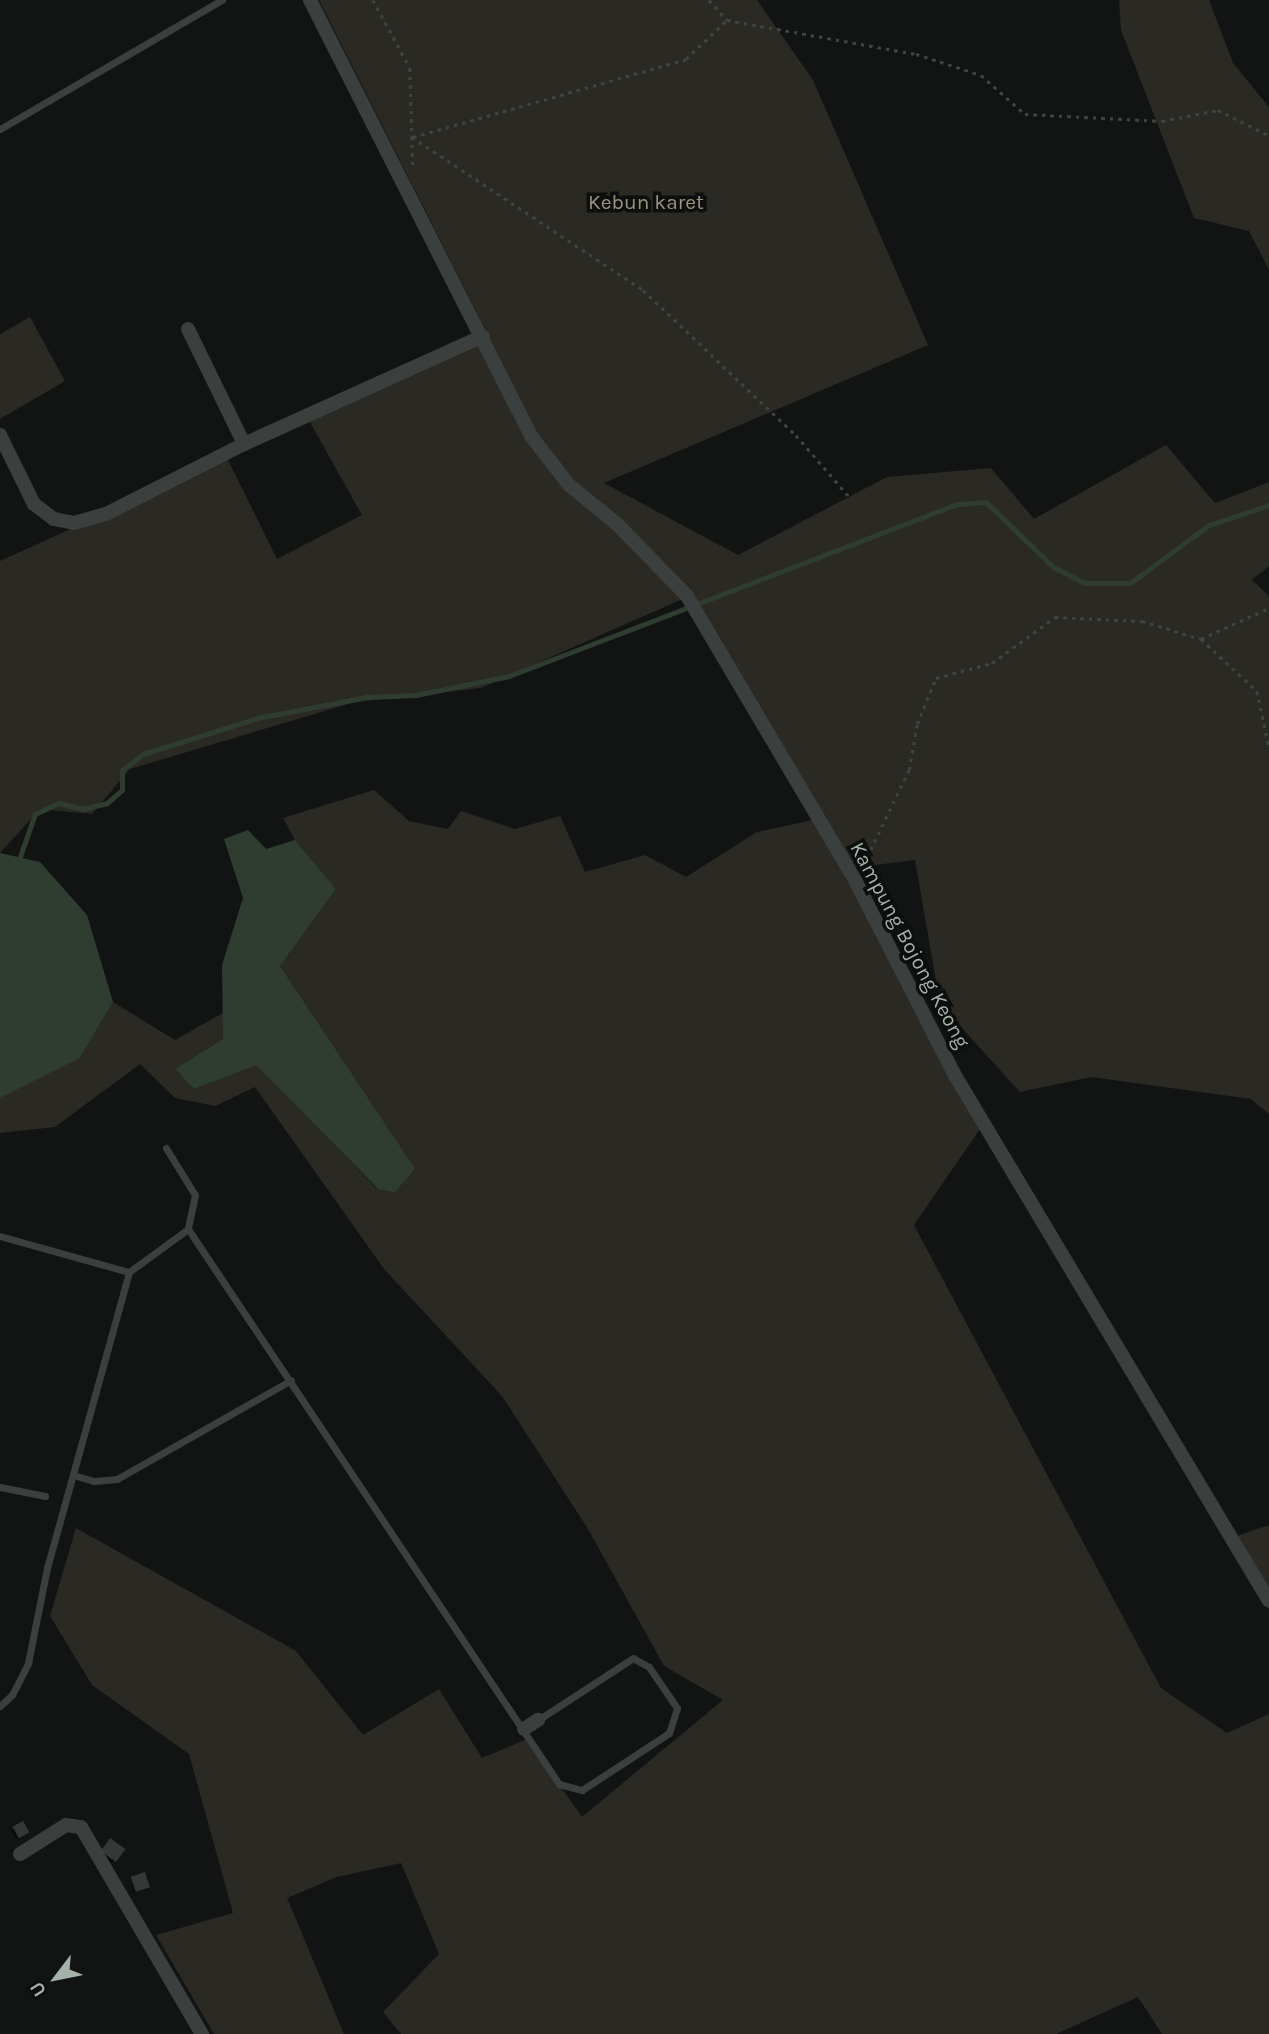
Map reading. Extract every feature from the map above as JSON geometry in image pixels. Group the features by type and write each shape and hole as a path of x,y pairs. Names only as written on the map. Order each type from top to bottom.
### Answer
{"street":[{"name":"Kampung Bojong Keong","path":"310,0 483,336 531,436 562,476 687,596 855,880 956,1077 1269,1601"},
{"path":"188,329 244,444"},
{"path":"0,435 34,504 54,519 74,523 106,514 244,444 483,336"},
{"path":"524,1729 538,1720"},
{"path":"20,1854 66,1825 80,1828 202,2034"}],"lane":[{"path":"0,129 222,0"},
{"path":"0,1706 12,1695 28,1663 47,1568 129,1272 188,1230 195,1195 166,1148"},
{"path":"188,1230 291,1380 559,1784 582,1790 669,1733 677,1708 649,1667 634,1658 538,1720"},
{"path":"0,1236 129,1272"},
{"path":"73,1475 94,1480 117,1479 291,1380"},
{"path":"0,1487 45,1496"}],"path":[{"path":"373,0 410,68 413,177"},
{"path":"709,0 727,20 916,54 981,75 1025,114 1162,121 1218,110 1268,135"},
{"path":"412,138 686,59 727,20"},
{"path":"412,138 643,290 796,435 851,499"},
{"path":"1201,639 1269,608"},
{"path":"855,880 909,770 917,724 936,678 992,663 1055,617 1142,621 1201,639 1257,691 1269,747"}],"green space":[{"name":"Kebun karet","path":"319,0 757,0 813,80 928,345 604,483 738,555 887,477 991,468 1034,519 1166,445 1215,503 1269,482 1269,566 1252,580 1269,596 1269,1114 1251,1099 1091,1077 1020,1092 940,1004 915,860 843,869 980,1129 914,1225 1161,1688 1227,1733 1269,1714 1269,2034 1162,2034 1138,1997 1056,2034 401,2034 383,2012 439,1954 401,1863 337,1877 287,1898 344,2034 214,2034 156,1935 233,1913 189,1754 92,1685 50,1616 76,1528 296,1651 363,1735 439,1689 482,1758 527,1739 582,1817 723,1700 664,1666 588,1529 502,1396 384,1269 255,1087 215,1106 175,1098 140,1064 55,1127 0,1133 0,1098 80,1058 113,1002 175,1040 223,1013 223,1039 175,1069 194,1089 256,1064 377,1189 414,1169 280,966 336,889 295,840 283,818 374,790 409,821 448,829 461,811 515,829 560,816 585,872 645,855 686,877 757,832 813,820 687,597 481,688 355,702 130,769 92,814 40,809 0,853 0,561 227,458 277,559 362,515 306,415 489,337"},
{"path":"1119,0 1209,0 1233,63 1269,107 1269,270 1249,231 1194,218 1121,30"},
{"path":"30,317 65,381 0,419 0,334"},
{"path":"1269,1525 1269,1603 1231,1538"}],"shaded area":[{"path":"248,830 266,849 295,840 336,889 280,966 415,1169 395,1192 378,1189 256,1065 194,1089 175,1069 223,1039 222,965 243,898 224,839"},
{"path":"0,853 40,862 87,915 113,1002 80,1058 0,1098"}],"building":[{"path":"23,1821 29,1832 19,1838 13,1827"},
{"path":"110,1838 125,1849 116,1862 101,1851"},
{"path":"145,1872 150,1887 136,1892 131,1877"}],"waterway":[{"path":"18,862 35,814 59,803 83,809 107,803 122,790 122,770 143,754 257,718 367,697 416,695 509,676 958,504 986,502 1053,567 1085,583 1130,583 1209,525 1269,505"}]}
